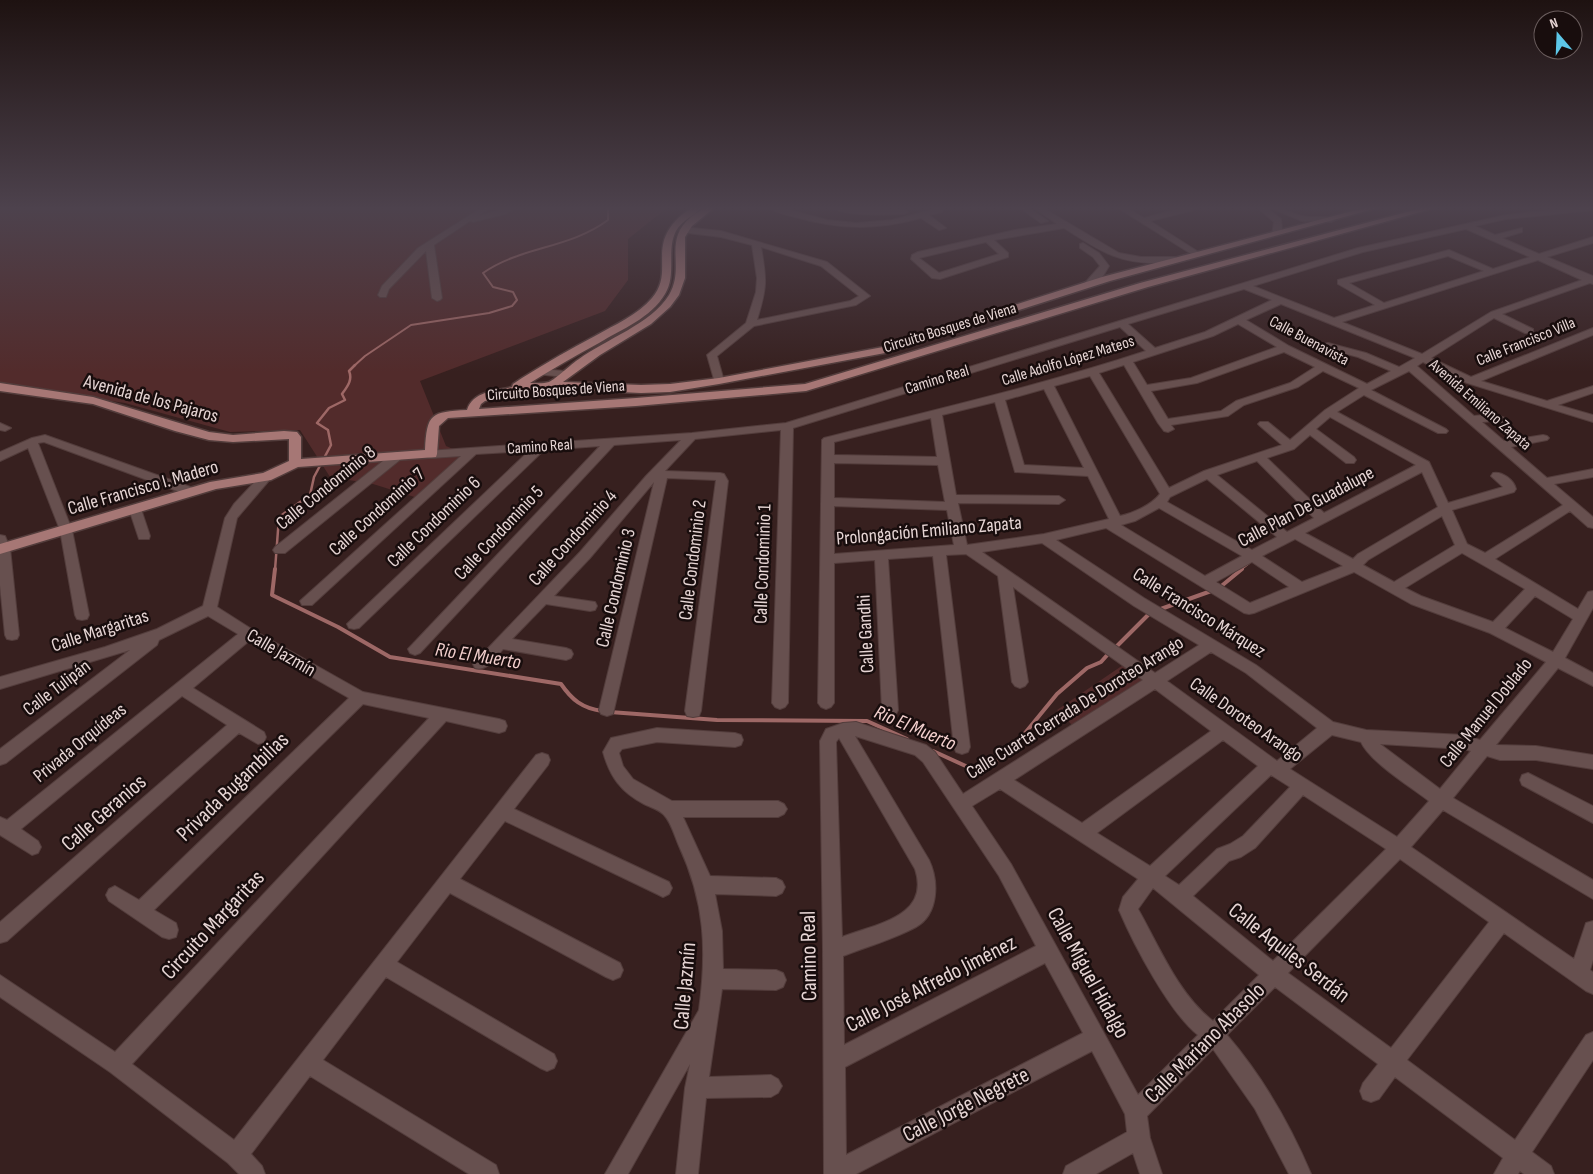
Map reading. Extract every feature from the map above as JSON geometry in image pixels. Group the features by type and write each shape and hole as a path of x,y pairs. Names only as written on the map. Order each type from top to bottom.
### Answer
{"main road":[{"path":"512,389 624,324 652,303 661,292 665,280 665,263"},
{"path":"553,385 565,374 601,349 650,320 667,305 680,281 680,263"},
{"name":"Circuito Bosques de Viena","path":"1165,263 1089,284 884,350 719,381 641,389 553,385 512,389 482,398 476,403 472,413 636,402 806,387 1144,285 1227,263"},
{"path":"1035,301 1041,308 1056,312"},
{"path":"1004,311 1016,316 1016,325"},
{"name":"Avenida de los Pajaros","path":"0,387 51,393 106,404 187,430 224,438 293,435 295,437 298,463"},
{"path":"609,404 616,398 614,388"},
{"path":"636,402 631,397 641,389"},
{"path":"431,454 432,425 434,421 445,415 472,413"},
{"name":"Camino Real","path":"298,463 431,454"},
{"name":"Calle Francisco I. Madero","path":"1,545 66,530 215,485 266,477 298,463"}],"street":[{"path":"383,294 385,288 410,263"},
{"path":"432,263 437,298"},
{"path":"751,324 761,292 762,278 759,263"},
{"path":"719,381 712,355 751,324 853,303 865,296 820,263"},
{"path":"921,263 935,276 940,276 981,263"},
{"path":"1102,263 1105,266"},
{"path":"1105,266 1123,263"},
{"name":"Camino Real","path":"431,454 692,436 787,426 1320,263"},
{"path":"1383,306 1341,282 1413,263"},
{"path":"1472,263 1491,271"},
{"path":"1335,321 1517,263"},
{"path":"1550,263 1592,280"},
{"path":"1089,284 1100,274 1105,266"},
{"name":"Avenida Emiliano Zapata","path":"1592,280 1494,314 1404,368 1472,419 1593,524"},
{"path":"1246,286 1422,357 1471,381 1593,419"},
{"name":"Calle Adolfo López Mateos","path":"827,459 828,440 999,398 1093,372 1209,334 1281,300"},
{"path":"1494,314 1529,331"},
{"name":"Calle Buenavista","path":"1238,320 1285,348 1442,431"},
{"path":"1120,323 1153,352"},
{"name":"Calle Francisco Villa","path":"1471,381 1593,331"},
{"path":"1328,346 1404,368"},
{"path":"1144,389 1193,381 1285,348"},
{"path":"1127,361 1166,426 1224,414 1240,403 1294,386 1322,367"},
{"name":"Prolongación Emiliano Zapata","path":"827,559 966,550 1044,538 1131,518 1208,474 1290,446 1329,412 1365,389 1404,368"},
{"path":"540,372 565,374"},
{"path":"1093,372 1162,499 1300,588"},
{"path":"1048,385 1092,472 1113,523 1221,594 1249,609 1354,567 1363,557 1445,508 1510,489 1510,486 1497,476"},
{"path":"1547,405 1593,389"},
{"path":"999,398 1016,466 1019,469 1092,472"},
{"path":"1329,412 1425,465 1462,546 1581,617"},
{"path":"936,414 952,503 966,550"},
{"path":"1472,419 1497,418 1504,422"},
{"path":"1264,424 1290,446"},
{"name":"Calle Condominio 1","path":"780,703 787,426"},
{"path":"1309,429 1350,460"},
{"name":"Calle Condominio 4","path":"480,664 585,555 659,475 692,436"},
{"path":"0,457 45,438 192,492"},
{"path":"1502,445 1543,438"},
{"path":"32,442 66,530 82,616"},
{"name":"Calle Condominio 5","path":"415,649 610,442"},
{"name":"Calle Condominio 6","path":"354,624 540,447"},
{"name":"Calle Condominio 7","path":"307,601 473,451"},
{"name":"Calle Condominio 8","path":"280,550 396,456"},
{"path":"1259,457 1322,518"},
{"path":"826,703 827,459 943,461"},
{"name":"Calle Plan De Guadalupe","path":"1206,584 1252,556 1425,465"},
{"path":"1544,482 1593,473"},
{"path":"1208,474 1291,536 1416,600 1495,629 1593,680"},
{"name":"Calle Condominio 3","path":"607,710 659,475"},
{"name":"Calle Condominio 2","path":"659,475 714,476 720,477 722,481 694,711"},
{"path":"209,609 231,518 246,497 266,477"},
{"path":"828,502 952,503 1058,500"},
{"path":"1485,559 1571,505"},
{"path":"135,509 144,536"},
{"name":"Calle Francisco Márquez","path":"1044,538 1153,610 1250,669 1329,728"},
{"path":"1,545 12,634"},
{"path":"1394,588 1462,546"},
{"name":"Calle Doroteo Arango","path":"966,550 1128,661 1273,767 1399,848 1586,979"},
{"path":"939,551 962,747"},
{"name":"Calle Gandhi","path":"881,555 890,710"},
{"path":"1005,576 1020,682"},
{"path":"1495,629 1534,588"},
{"name":"Calle Manuel Doblado","path":"1274,974 1399,848 1441,800 1556,660 1593,596"},
{"path":"543,599 590,606"},
{"name":"Calle Margaritas","path":"3,683 107,652 162,633 209,609"},
{"name":"Calle Jazmín","path":"209,609 248,634 360,698 499,726"},
{"name":"Calle Tulipán","path":"0,758 162,633"},
{"name":"Privada Orquídeas","path":"32,847 4,828 248,634"},
{"path":"500,643 566,654"},
{"name":"Calle Cuarta Cerrada De Doroteo Arango","path":"960,805 1211,645"},
{"path":"181,688 258,737"},
{"name":"Privada Bugambilias","path":"140,911 360,698"},
{"name":"Circuito Margaritas","path":"117,1065 442,715"},
{"name":"Calle Geranios","path":"0,934 238,725"},
{"path":"1300,1174 1289,1146 1253,1085 1213,1035 1192,1016 1178,996 1128,910 1130,902 1150,877 1273,767 1329,728 1366,737 1464,742 1500,753 1536,754 1593,762"},
{"name":"Calle Miguel Hidalgo","path":"836,734 856,729 866,731 925,753 1006,870 1097,1037 1136,1112 1139,1138 1151,1174"},
{"path":"1083,833 1223,731"},
{"path":"834,950 910,920 919,914 928,884 923,866 836,734"},
{"name":"Camino Real","path":"835,1173 834,950 836,734"},
{"path":"734,740 657,735 624,741 613,747 611,752 614,764 627,784 670,809 778,809"},
{"path":"1366,737 1370,745 1380,754 1441,800 1593,890"},
{"path":"236,1155 542,760"},
{"name":"Calle Aquiles Serdán","path":"1000,780 1179,897 1274,974 1543,1174"},
{"path":"1528,780 1593,815"},
{"path":"1179,897 1223,855 1235,851 1249,842 1302,786"},
{"name":"Calle Jazmín","path":"670,809 689,847 704,885 713,930 714,980 696,1088 687,1174"},
{"path":"502,812 663,888"},
{"path":"447,882 613,970"},
{"path":"704,885 776,887"},
{"path":"115,895 169,930"},
{"path":"1371,1091 1502,920"},
{"path":"1586,979 1593,930"},
{"name":"Calle José Alfredo Jiménez","path":"834,1061 1049,950"},
{"path":"383,965 546,1061"},
{"name":"Calle Mariano Abasolo","path":"1136,1112 1274,974"},
{"path":"714,980 776,980"},
{"path":"0,984 117,1065 236,1155 254,1174"},
{"path":"616,1174 710,1008"},
{"name":"Calle Jorge Negrete","path":"835,1173 1097,1037"},
{"path":"1505,1174 1593,1042"},
{"path":"308,1062 488,1173"},
{"path":"696,1088 771,1086"},
{"path":"1074,1174 1139,1138"}],"shaded area":[{"path":"0,263 628,263 628,280 605,311 420,381 446,446 472,457 424,500 373,484 330,477 300,430 230,432 125,403 0,385"},
{"path":"1126,663 1151,681 1078,731 1057,710"}],"waterway":[{"name":"Rio El Muerto","path":"354,366 365,356 411,325 489,313 512,306 517,300 513,292 493,287 483,273 501,263"},
{"name":"Rio El Muerto","path":"275,570 279,517 310,495 314,477 331,445 328,430 317,423 329,408 345,400 342,394 350,380 349,371 354,366"},
{"name":"Rio El Muerto","path":"1240,570 1249,563"},
{"name":"Rio El Muerto","path":"275,569 272,595 338,627 390,657 561,684 569,695 578,702 589,708 602,711"},
{"name":"Rio El Muerto","path":"1219,588 1242,569"},
{"name":"Rio El Muerto","path":"1158,610 1214,590"},
{"name":"Rio El Muerto","path":"1114,649 1150,613"},
{"name":"Rio El Muerto","path":"933,751 970,768 987,767 1012,749 1057,694 1087,668 1101,662 1109,653"},
{"name":"Rio El Muerto","path":"610,712 717,720 867,721 907,739"}]}
